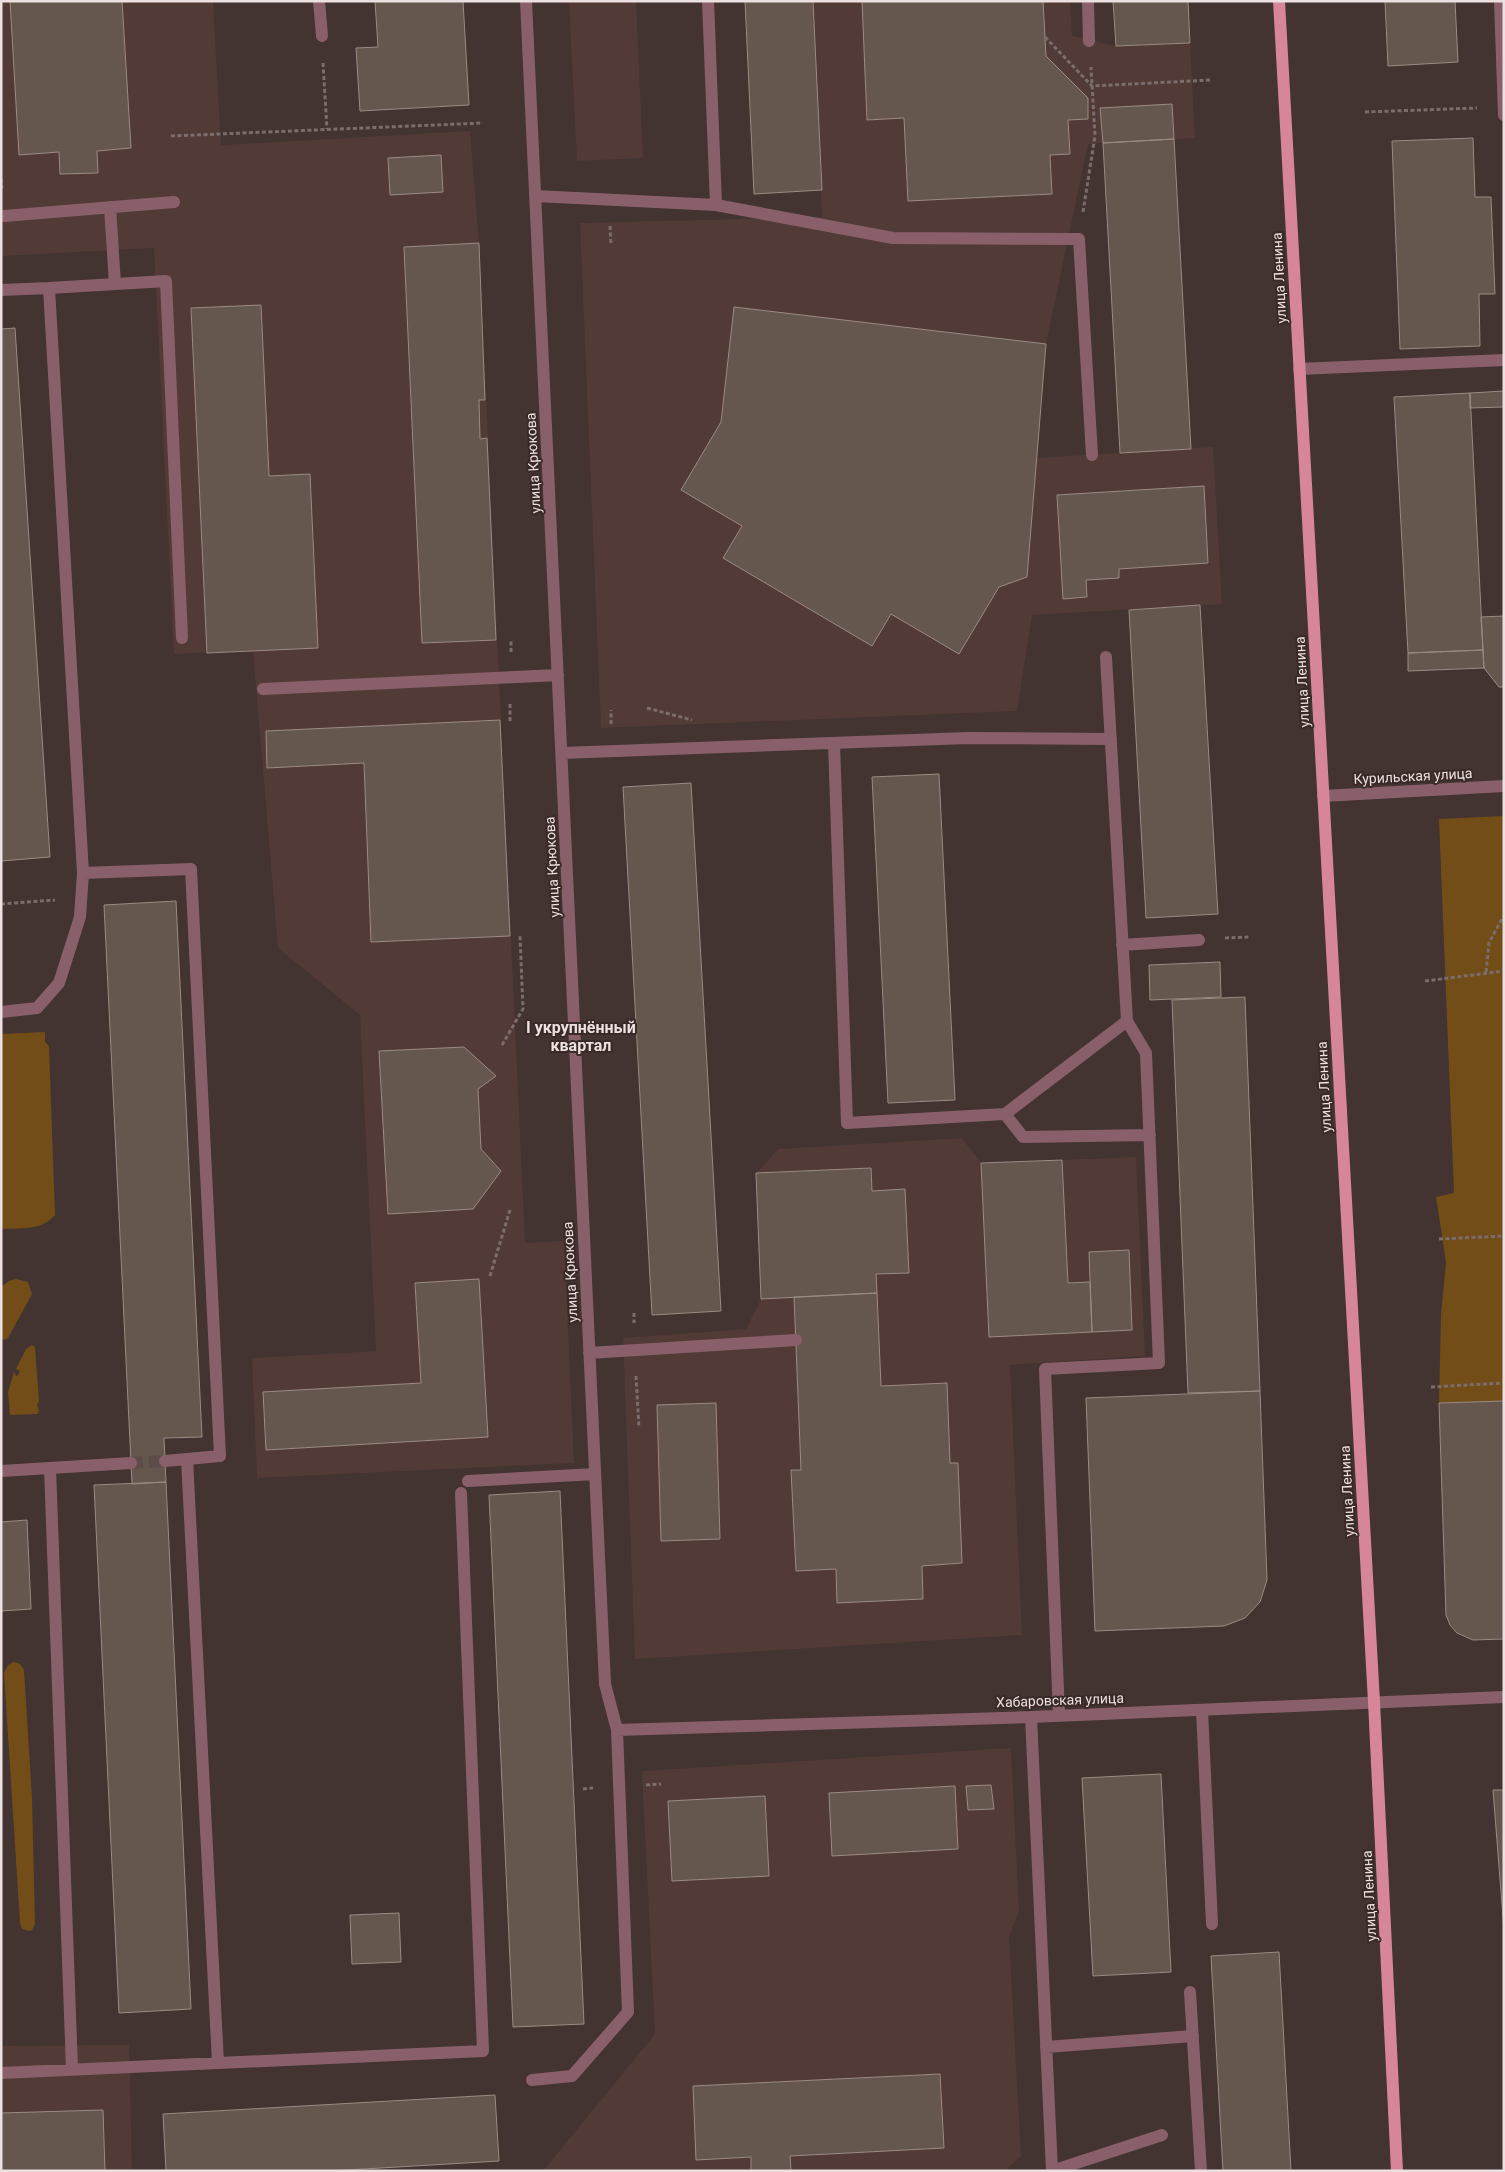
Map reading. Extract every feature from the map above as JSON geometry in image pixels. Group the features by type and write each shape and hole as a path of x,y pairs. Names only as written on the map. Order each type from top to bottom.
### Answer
{"main road":[{"name":"улица Ленина","path":"1279,1 1374,1702 1398,2171"}],"street":[{"path":"319,1 322,36"},
{"name":"улица Крюкова","path":"526,1 605,1684 617,1730 628,2012 572,2076 532,2080"},
{"path":"708,1 716,205"},
{"path":"1088,1 1089,41"},
{"path":"1500,1 1504,115"},
{"path":"536,196 716,205 893,238 1079,239 1092,455"},
{"path":"4,216 174,202"},
{"path":"110,207 115,284"},
{"path":"1,290 166,281 182,638"},
{"path":"1,1012 37,1008 59,983 80,917 83,872 49,288"},
{"path":"1299,369 1504,360"},
{"path":"1058,1715 1045,1369 1159,1362 1146,1053 1127,1021 1106,657"},
{"path":"264,689 558,675"},
{"path":"562,753 968,738 1111,739"},
{"path":"834,744 847,1123 1005,1114 1127,1021"},
{"name":"Курильская улица","path":"1323,796 1504,786"},
{"path":"83,872 192,869 220,1456 165,1460"},
{"path":"1122,945 1199,940"},
{"path":"1005,1114 1023,1136 1150,1135"},
{"path":"589,1353 796,1340"},
{"path":"187,1459 218,2063"},
{"path":"1,1470 131,1463"},
{"path":"50,1468 72,2070"},
{"path":"468,1481 595,1474"},
{"path":"1,2073 483,2051 461,1493"},
{"name":"Хабаровская улица","path":"617,1730 1031,1717 1504,1697"},
{"path":"1202,1710 1212,1924"},
{"path":"1031,1717 1052,2171 1162,2135"},
{"path":"1190,1992 1201,2171"},
{"path":"1046,2047 1192,2036"}],"path":[{"path":"322,36 328,129"},
{"path":"1045,37 1092,86 1211,80"},
{"path":"1079,239 1095,136 1089,41"},
{"path":"1365,112 1504,107"},
{"path":"171,136 482,124"},
{"path":"647,708 700,722"},
{"path":"1486,972 1489,943 1504,915"},
{"path":"502,1045 523,1009 520,936"},
{"path":"1425,981 1504,971"},
{"path":"490,1276 510,1210"},
{"path":"1439,1239 1504,1236"},
{"path":"1431,1387 1504,1383"}],"shaded area":[{"path":"1,1 213,1 221,145 470,131 479,243 525,1243 564,1241 574,1463 257,1478 252,1358 376,1351 360,1015 278,948 253,651 174,654 154,248 1,256"},
{"path":"569,1 636,1 643,158 577,161"},
{"path":"813,1 1070,1 1072,36 1116,46 1190,43 1195,138 1088,144 1046,344 1037,458 1213,447 1222,604 1032,615 1017,711 601,728 580,223 822,217"},
{"path":"1504,816 1504,1401 1439,1403 1441,1315 1446,1262 1436,1197 1454,1193 1439,819"},
{"path":"45,1032 45,1042 49,1046 55,1215 37,1226 1,1229 1,1034"},
{"path":"962,1138 981,1163 1136,1157 1145,1356 1010,1365 1022,1635 635,1659 623,1338 746,1329 761,1299 756,1173 778,1149"},
{"path":"16,1279 28,1282 32,1294 8,1338 4,1340 1,1338 1,1287 9,1281"},
{"path":"32,1345 35,1347 39,1402 37,1404 39,1411 37,1414 10,1415 8,1392 14,1372 16,1376 18,1375 20,1371 16,1369 26,1349"},
{"path":"14,1662 20,1664 24,1670 32,1798 35,1924 32,1930 29,1931 22,1929 20,1923 4,1673 8,1665"},
{"path":"1011,1748 1019,1912 1009,1936 1021,2156 1005,2171 543,2171 655,2034 642,1771"},
{"path":"129,2045 132,2171 1,2171 1,2046"}],"building":[{"path":"10,1 122,1 131,148 97,151 98,173 60,174 59,152 19,155"},
{"path":"375,1 463,1 469,105 360,111 356,48 378,47"},
{"path":"745,1 813,1 822,190 754,194"},
{"path":"862,1 1043,1 1046,56 1088,98 1088,119 1068,120 1070,154 1050,155 1052,194 908,201 904,118 867,120"},
{"path":"1113,1 1188,1 1190,43 1116,46"},
{"path":"1385,1 1455,1 1458,62 1388,66"},
{"path":"1172,104 1174,139 1103,143 1100,108"},
{"path":"1473,138 1475,197 1491,197 1495,294 1479,294 1480,346 1400,349 1392,141"},
{"path":"1174,139 1191,449 1120,453 1103,143"},
{"path":"441,155 443,192 390,195 388,158"},
{"path":"479,243 485,400 479,400 480,439 487,438 496,640 422,643 404,247"},
{"path":"261,305 269,476 310,474 318,648 207,653 191,308"},
{"path":"734,307 1046,344 1027,577 999,587 959,654 891,614 872,646 723,558 742,526 681,490 721,422"},
{"path":"15,328 50,857 1,861 1,329"},
{"path":"1504,391 1504,407 1470,408 1470,393"},
{"path":"1470,393 1483,650 1408,653 1394,397"},
{"path":"1204,486 1208,563 1119,569 1119,578 1086,580 1087,597 1063,599 1057,495"},
{"path":"1200,605 1218,914 1146,918 1129,610"},
{"path":"1504,616 1504,687 1499,687 1484,668 1481,617"},
{"path":"1483,650 1484,668 1408,671 1408,653"},
{"path":"500,720 510,936 371,942 364,763 267,768 266,731"},
{"path":"939,774 955,1100 888,1103 872,777"},
{"path":"691,783 721,1311 652,1315 623,787"},
{"path":"176,901 202,1437 164,1438 166,1482 132,1484 104,905"},
{"path":"1220,962 1221,997 1150,1000 1149,965"},
{"path":"1245,997 1260,1391 1188,1393 1172,1000"},
{"path":"464,1047 496,1076 478,1089 481,1149 501,1171 473,1209 388,1214 379,1051"},
{"path":"1062,1160 1068,1283 1090,1282 1092,1332 989,1337 981,1163"},
{"path":"871,1168 872,1191 905,1189 909,1273 876,1274 877,1293 761,1299 756,1173"},
{"path":"1129,1250 1132,1330 1092,1332 1089,1252"},
{"path":"479,1279 488,1437 266,1450 263,1392 421,1383 415,1283"},
{"path":"877,1293 881,1386 947,1383 950,1463 958,1463 962,1563 922,1566 923,1599 837,1603 836,1569 796,1571 791,1470 801,1470 794,1297"},
{"path":"1260,1391 1267,1580 1260,1602 1245,1618 1224,1626 1095,1631 1086,1398"},
{"path":"1504,1401 1504,1639 1473,1640 1457,1633 1450,1625 1446,1615 1439,1403"},
{"path":"716,1403 720,1539 661,1541 657,1405"},
{"path":"166,1482 191,2009 119,2013 94,1485"},
{"path":"560,1491 584,2024 513,2027 489,1495"},
{"path":"27,1520 31,1609 1,1611 1,1522"},
{"path":"1161,1774 1171,1972 1093,1976 1082,1778"},
{"path":"991,1785 994,1809 968,1810 966,1786"},
{"path":"955,1786 958,1849 832,1856 829,1793"},
{"path":"1493,1790 1504,1790 1504,1930"},
{"path":"765,1796 769,1876 672,1881 668,1801"},
{"path":"399,1913 401,1962 352,1964 350,1915"},
{"path":"1279,1952 1291,2171 1223,2171 1211,1956"},
{"path":"940,2074 944,2148 790,2156 791,2171 751,2171 751,2157 696,2160 693,2086"},
{"path":"495,2095 499,2161 330,2171 166,2171 163,2114"},
{"path":"103,2110 105,2171 1,2171 1,2113"}],"tunnel":[{"path":"131,1463 165,1461"}],"district":[{"name":"I укрупнённый квартал","path":"581,1036"}]}
